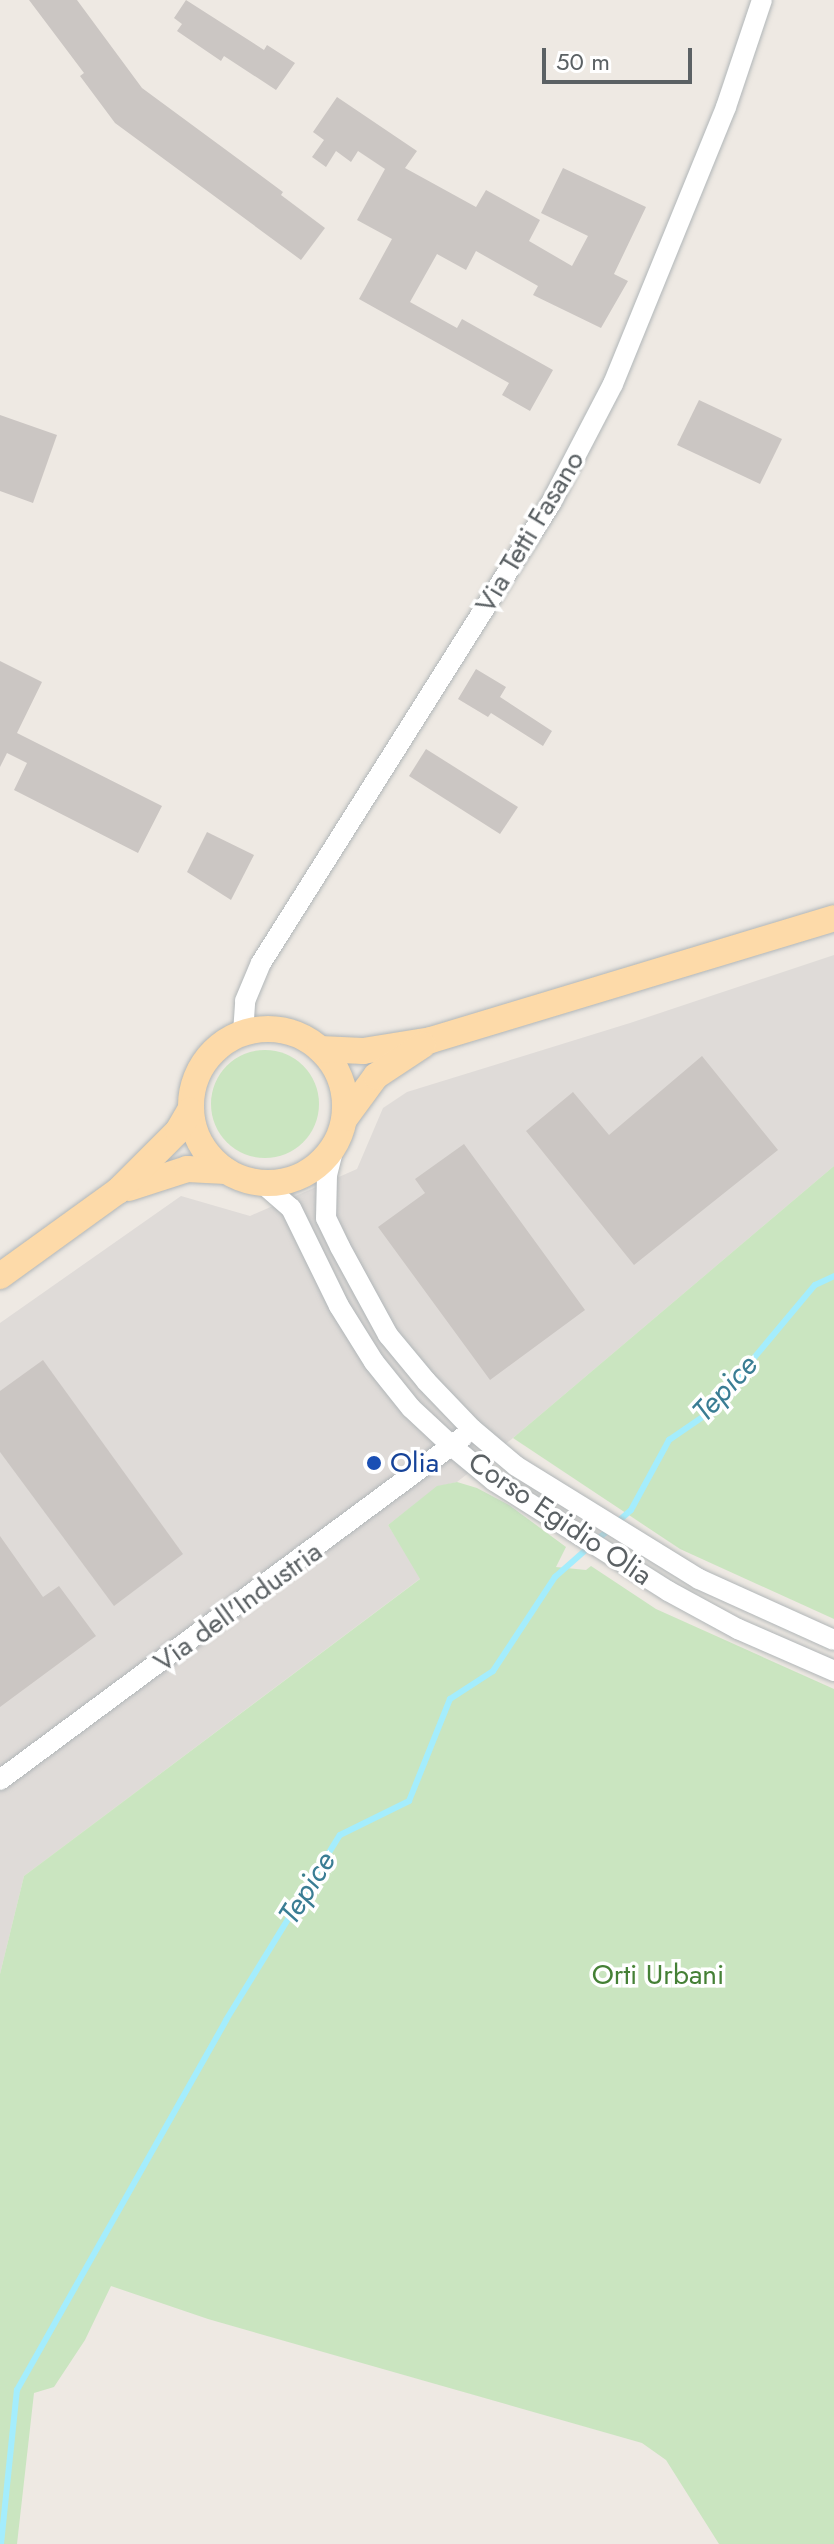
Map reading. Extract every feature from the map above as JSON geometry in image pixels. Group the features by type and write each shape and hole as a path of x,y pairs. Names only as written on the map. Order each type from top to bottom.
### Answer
{"main road":[{"path":"226,1171 208,1155 195,1134 190,1110 193,1085 204,1062 221,1044 243,1033 284,1031 320,1049 363,1051 431,1040 834,918"},
{"path":"118,1191 187,1169 226,1171 262,1183 303,1175 321,1163 334,1147 345,1118 376,1076 431,1040"},
{"path":"320,1049 340,1081 345,1118"},
{"path":"0,1276 118,1191 178,1131 190,1110"}],"street":[{"name":"Via Tetti Fasano","path":"243,1033 245,1001 261,963 551,503 613,384 726,107 762,0"},
{"name":"Corso Egidio Olia","path":"334,1147 327,1175 326,1218 340,1247 388,1335 472,1429 516,1466 699,1579 834,1640"},
{"name":"Corso Egidio Olia","path":"262,1183 291,1208 339,1306 374,1362 411,1408 453,1447 494,1481 607,1554 738,1629 834,1671"},
{"name":"Via dell'Industria","path":"0,1780 453,1447 472,1429"}],"shaded area":[{"path":"834,955 834,1166 513,1438 457,1482 437,1487 388,1525 421,1578 24,1876 0,1974 0,1323 181,1196 250,1216 357,1169 383,1108 407,1092 630,1023"}],"green space":[{"path":"265,1050 286,1054 303,1066 315,1083 319,1104 315,1125 303,1142 286,1154 265,1158 244,1154 227,1142 215,1125 211,1104 215,1083 227,1066 244,1054"},
{"path":"834,1166 834,1619 680,1549 513,1438"},
{"name":"Orti Urbani","path":"457,1482 477,1488 509,1505 566,1547 556,1567 586,1570 591,1566 656,1609 834,1689 834,2544 719,2544 666,2460 642,2443 208,2319 111,2286 85,2340 54,2387 34,2393 17,2544 0,2544 0,1974 24,1876 420,1579 388,1525 437,1486"}],"building":[{"path":"29,0 77,0 142,88 283,192 281,195 325,228 301,260 115,123 80,76 84,73"},
{"path":"186,0 264,50 267,45 295,63 276,90 224,56 221,61 177,31 182,24 174,18"},
{"path":"337,97 417,151 405,168 476,207 486,190 540,220 529,241 572,266 588,236 541,213 563,168 646,207 614,274 628,281 601,328 533,295 538,286 476,251 466,270 437,254 410,302 457,328 462,319 553,370 530,411 502,395 509,383 359,299 392,239 357,220 385,169 358,151 351,162 336,151 326,167 312,157 324,140 313,132"},
{"path":"699,400 782,439 760,484 677,445"},
{"path":"0,415 57,435 33,503 0,491"},
{"path":"0,661 42,682 17,733 162,806 138,853 14,790 27,763 7,753 0,767"},
{"path":"476,669 506,687 500,697 552,731 543,746 491,713 488,717 458,699"},
{"path":"426,749 518,807 500,834 409,776"},
{"path":"207,832 254,855 231,900 187,872"},
{"path":"702,1056 778,1150 634,1265 526,1131 573,1092 609,1135"},
{"path":"464,1144 585,1310 490,1380 378,1227 425,1193 415,1179"},
{"path":"43,1360 183,1554 114,1606 0,1452 0,1391"},
{"path":"0,1536 43,1597 59,1586 96,1636 0,1707"}],"waterway":[{"name":"Tepice","path":"1,2544 17,2390 226,2020 340,1835 409,1801 450,1699 493,1671 555,1577 631,1510 669,1440 707,1414 815,1285 834,1276"}],"place":[{"name":"Olia","path":"374,1463"}]}
